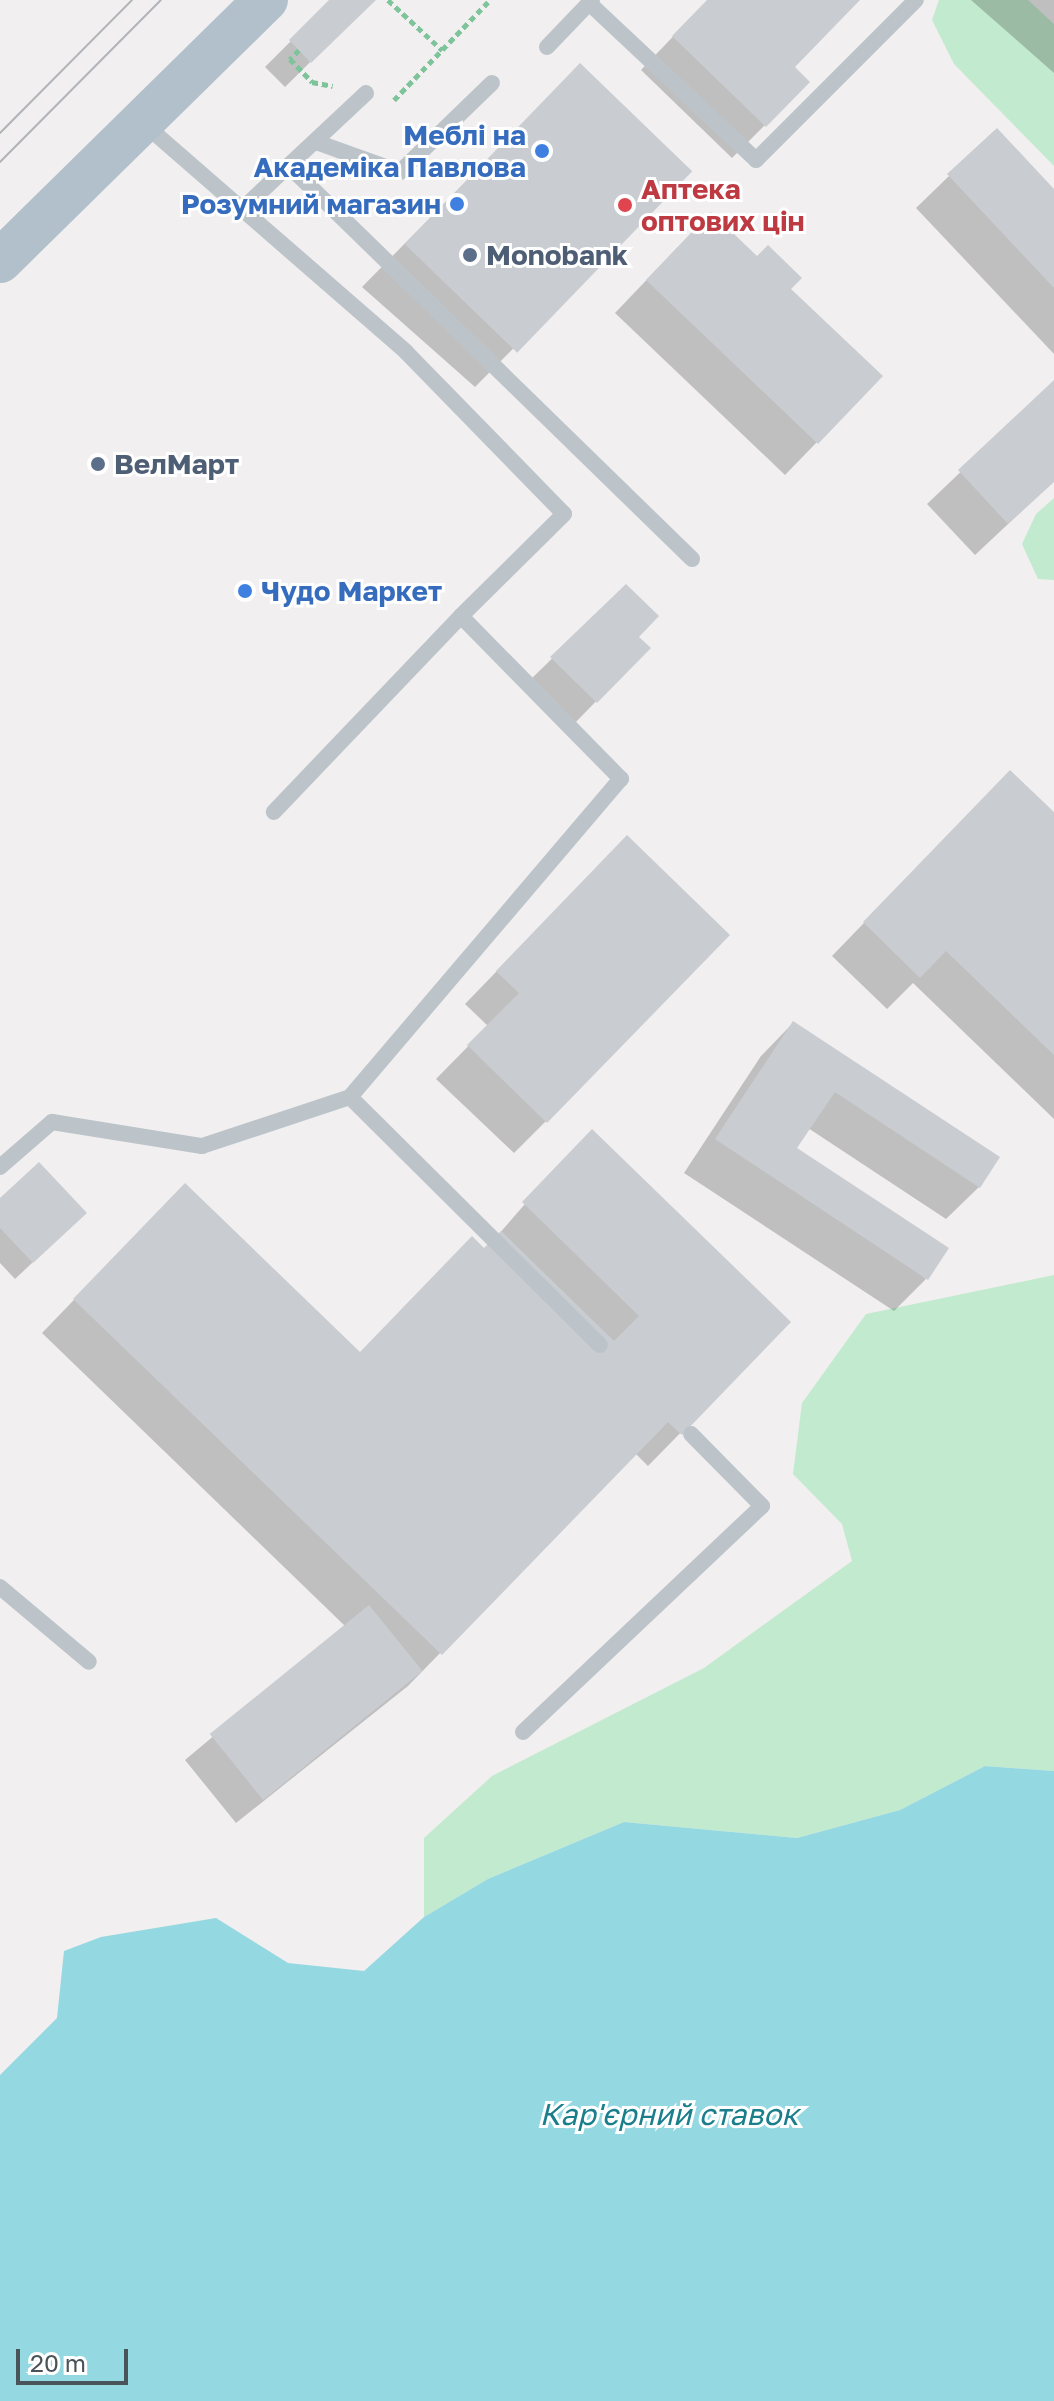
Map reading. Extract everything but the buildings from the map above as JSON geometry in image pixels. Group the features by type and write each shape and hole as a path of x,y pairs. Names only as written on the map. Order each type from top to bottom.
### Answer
{"main road":[{"path":"0,261 266,0"}],"lane":[{"path":"547,47 590,2 756,160 916,0"},
{"path":"316,142 400,172 492,83"},
{"path":"239,212 366,93"},
{"path":"142,122 239,212 406,352 564,514 461,616 274,812"},
{"path":"289,166 692,559"},
{"path":"0,1167 52,1122 202,1146 350,1097 621,779 461,616"},
{"path":"350,1097 600,1345"},
{"path":"523,1732 762,1506 691,1434"},
{"path":"0,1587 89,1662"}],"path":[{"path":"388,0 442,50"},
{"path":"299,50 290,59 312,82 393,100 490,0"}],"green space":[{"path":"939,0 1028,0 1054,24 1054,166 954,64 932,20"},
{"path":"1054,498 1054,580 1038,579 1022,544 1036,514"},
{"path":"1054,1275 1054,1771 985,1766 900,1810 797,1838 624,1822 488,1879 424,1917 424,1838 492,1776 704,1668 852,1561 842,1524 793,1474 802,1403 866,1314"}],"water":[{"name":"Кар'єрний ставок","path":"985,1766 1054,1771 1054,2401 0,2401 0,2075 57,2018 64,1951 101,1937 216,1918 288,1963 364,1971 424,1917 488,1879 624,1822 797,1838 900,1810"}],"tram line":[{"path":"0,133 132,0"},
{"path":"0,162 161,0"}],"place":[{"name":"Меблі на Академіка Павлова","path":"542,151"},
{"name":"Розумний магазин","path":"457,204"},
{"name":"Аптека оптових цін","path":"625,205"},
{"name":"Monobank","path":"470,255"},
{"name":"ВелМарт","path":"98,464"},
{"name":"Чудо Маркет","path":"245,591"}]}
